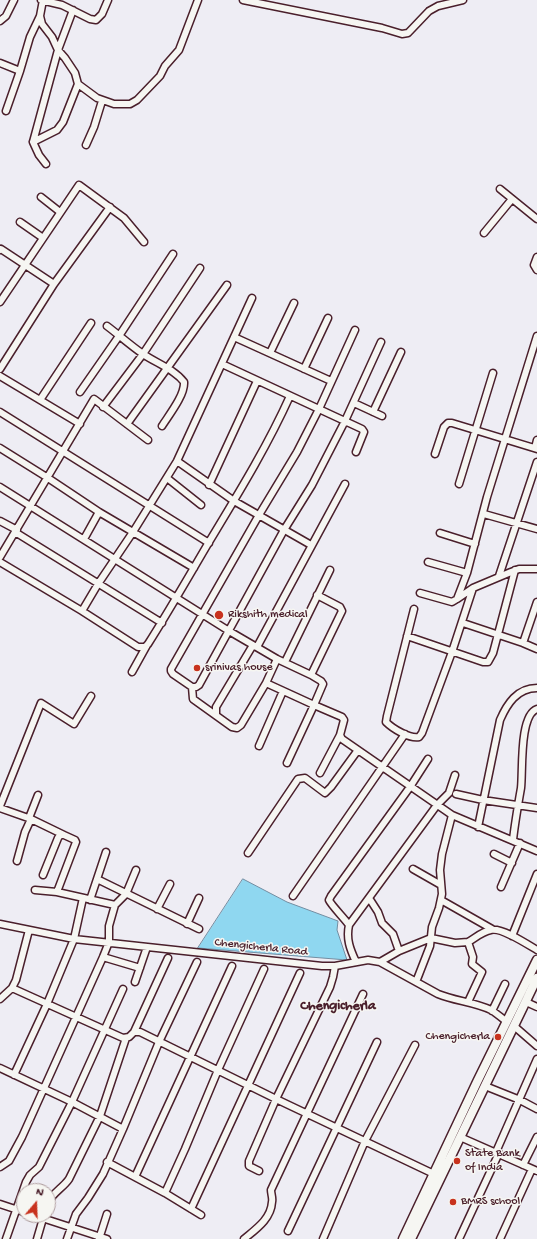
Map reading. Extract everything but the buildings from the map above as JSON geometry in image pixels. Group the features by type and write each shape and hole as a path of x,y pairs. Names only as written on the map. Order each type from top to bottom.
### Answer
{"street":[{"path":"0,21 6,16 14,0"},
{"path":"6,111 30,37 40,16 42,0 62,5 90,19 96,20 102,14 108,0"},
{"path":"40,16 42,24 52,37 58,50 75,73 78,84 102,101 114,104 130,104 137,100 160,76 170,58 179,50 198,0"},
{"path":"243,0 382,28 402,34 408,33 429,11 438,6 463,0"},
{"path":"46,164 39,155 33,142 58,50 73,10"},
{"path":"0,63 20,71"},
{"path":"33,142 57,130 63,122 78,84"},
{"path":"86,145 94,127 102,101"},
{"path":"0,302 42,238 80,185 124,218 144,242"},
{"path":"500,189 537,219"},
{"path":"41,197 60,212"},
{"path":"484,233 512,199"},
{"path":"0,369 54,284 110,207"},
{"path":"20,222 42,238"},
{"path":"0,250 1,249 54,284"},
{"path":"80,392 120,336 173,254"},
{"path":"537,257 534,265 537,270"},
{"path":"103,407 143,354 200,268"},
{"path":"127,424 227,285"},
{"path":"82,611 177,461 252,298"},
{"path":"270,353 294,303"},
{"path":"304,369 328,318"},
{"path":"40,400 91,323"},
{"path":"107,326 143,354 181,379 185,385 177,402 162,426"},
{"path":"355,330 319,409 297,452 171,671 192,687 196,687 198,685 284,530 312,485 346,421 381,342"},
{"path":"457,599 467,573 484,514 487,497 535,348 537,336"},
{"path":"234,337 331,381"},
{"path":"372,412 400,352"},
{"path":"222,364 363,430 363,435 356,452"},
{"path":"459,484 493,373"},
{"path":"0,376 80,424"},
{"path":"209,485 257,381"},
{"path":"132,672 270,439 290,396"},
{"path":"0,557 94,399 148,440"},
{"path":"354,403 382,416"},
{"path":"0,412 209,542"},
{"path":"435,454 446,425 452,423 536,448 537,440"},
{"path":"0,448 99,512 194,568"},
{"path":"177,461 209,485 234,501 311,545"},
{"path":"499,576 537,462"},
{"path":"167,478 201,505"},
{"path":"216,715 216,707 255,646 345,484"},
{"path":"0,486 30,507 84,539 229,631 277,659 321,681 323,684 287,763"},
{"path":"84,539 99,512"},
{"path":"484,514 537,529"},
{"path":"0,521 162,623"},
{"path":"440,533 475,544"},
{"path":"0,562 82,611 138,647 142,648 147,645"},
{"path":"428,562 467,573"},
{"path":"420,593 452,602 473,588 499,576 515,570 537,569"},
{"path":"285,662 330,570"},
{"path":"407,636 483,662 488,662 493,654 515,570"},
{"path":"414,609 386,716 386,722 389,726 415,738 419,737 422,733 463,623 473,588"},
{"path":"311,675 342,611 340,607 317,595"},
{"path":"524,643 537,602"},
{"path":"463,623 524,643 537,649"},
{"path":"192,687 193,699 232,727 237,728 241,725 266,683 277,659"},
{"path":"266,683 342,717 344,720 340,735 320,773"},
{"path":"478,827 500,720 506,707 512,699 522,691 529,688 537,688"},
{"path":"259,746 283,691"},
{"path":"57,892 76,842 73,838 0,807 41,703 74,724 90,696"},
{"path":"513,840 517,804 521,788 522,747 530,715 533,710 537,709"},
{"path":"293,896 405,734"},
{"path":"340,735 342,739 382,768 452,816 537,851"},
{"path":"248,853 298,779 305,778 325,792 331,787 358,750"},
{"path":"349,925 330,903 331,896 410,787 428,759"},
{"path":"356,962 347,939 349,925 437,805 449,793 456,775"},
{"path":"17,861 38,794"},
{"path":"456,794 483,800 537,808"},
{"path":"416,982 430,946 432,927 440,900 440,870 442,854 452,816"},
{"path":"43,875 58,838 60,835 64,835"},
{"path":"501,887 520,843"},
{"path":"90,900 106,852"},
{"path":"494,854 512,863"},
{"path":"0,1167 9,1161 24,1132 42,1089 77,1017 103,957 108,942 111,917 115,905 126,894 136,870"},
{"path":"413,870 441,885"},
{"path":"512,936 537,874"},
{"path":"97,879 199,929"},
{"path":"157,909 170,884"},
{"path":"35,890 57,892 115,905"},
{"path":"14,1075 47,1004 74,939 82,898"},
{"path":"188,924 199,898"},
{"path":"369,898 378,912 382,923 393,934 398,951"},
{"path":"440,900 492,929 499,930 512,936 537,950"},
{"name":"Chengicherla Road","path":"0,924 74,939 201,954 237,956 335,966 368,960 380,962 448,998 468,1002 492,1011 537,1046"},
{"path":"380,962 398,951 431,938 455,943 468,942 492,929"},
{"path":"0,999 12,988 21,963 29,930"},
{"path":"468,942 473,957 472,964 482,972 468,1002"},
{"path":"135,982 147,947"},
{"path":"103,957 140,968"},
{"path":"56,1193 64,1186 69,1179 100,1116 126,1038 134,1032 168,958"},
{"path":"437,1176 460,1137 470,1106 484,1086 537,960"},
{"path":"67,1239 76,1214 93,1191 103,1174 159,1042 198,962"},
{"path":"134,1176 154,1136 232,966"},
{"path":"259,1171 248,1164 276,1099 330,987 335,966"},
{"path":"165,1193 186,1149 218,1070 264,969"},
{"path":"191,1209 300,974"},
{"path":"406,1239 510,1024 526,1002 537,978"},
{"path":"492,1011 506,984"},
{"path":"12,988 126,1038"},
{"path":"26,1183 30,1175 39,1167 72,1102 123,989"},
{"path":"244,1239 269,1215 272,1203 271,1190 363,994"},
{"path":"526,1002 537,1007"},
{"path":"134,1032 140,1032 335,1128 437,1176"},
{"path":"288,1231 335,1128 377,1042"},
{"path":"323,1239 365,1141 415,1045"},
{"path":"459,1239 537,1060"},
{"path":"0,1068 72,1102 123,1129"},
{"path":"484,1086 520,1100 537,1109"},
{"path":"460,1137 497,1152 534,1170 500,1239"},
{"path":"523,1165 537,1137"},
{"path":"107,1162 165,1193 201,1215"},
{"path":"0,1204 16,1210 6,1239"},
{"path":"100,1238 107,1214"},
{"path":"56,1222 100,1238 107,1239"},
{"path":"36,1239 41,1223"}],"water":[{"path":"243,879 287,902 338,921 337,930 347,960 198,948"}],"place":[{"name":"Rikshith medical","path":"219,615"},
{"name":"srinivas house","path":"197,668"},
{"name":"Chengicherla","path":"498,1037"},
{"name":"State Bank of India","path":"457,1161"},
{"name":"BMRS school","path":"453,1202"}],"district":[{"name":"Chengicherla","path":"338,1007"}]}
